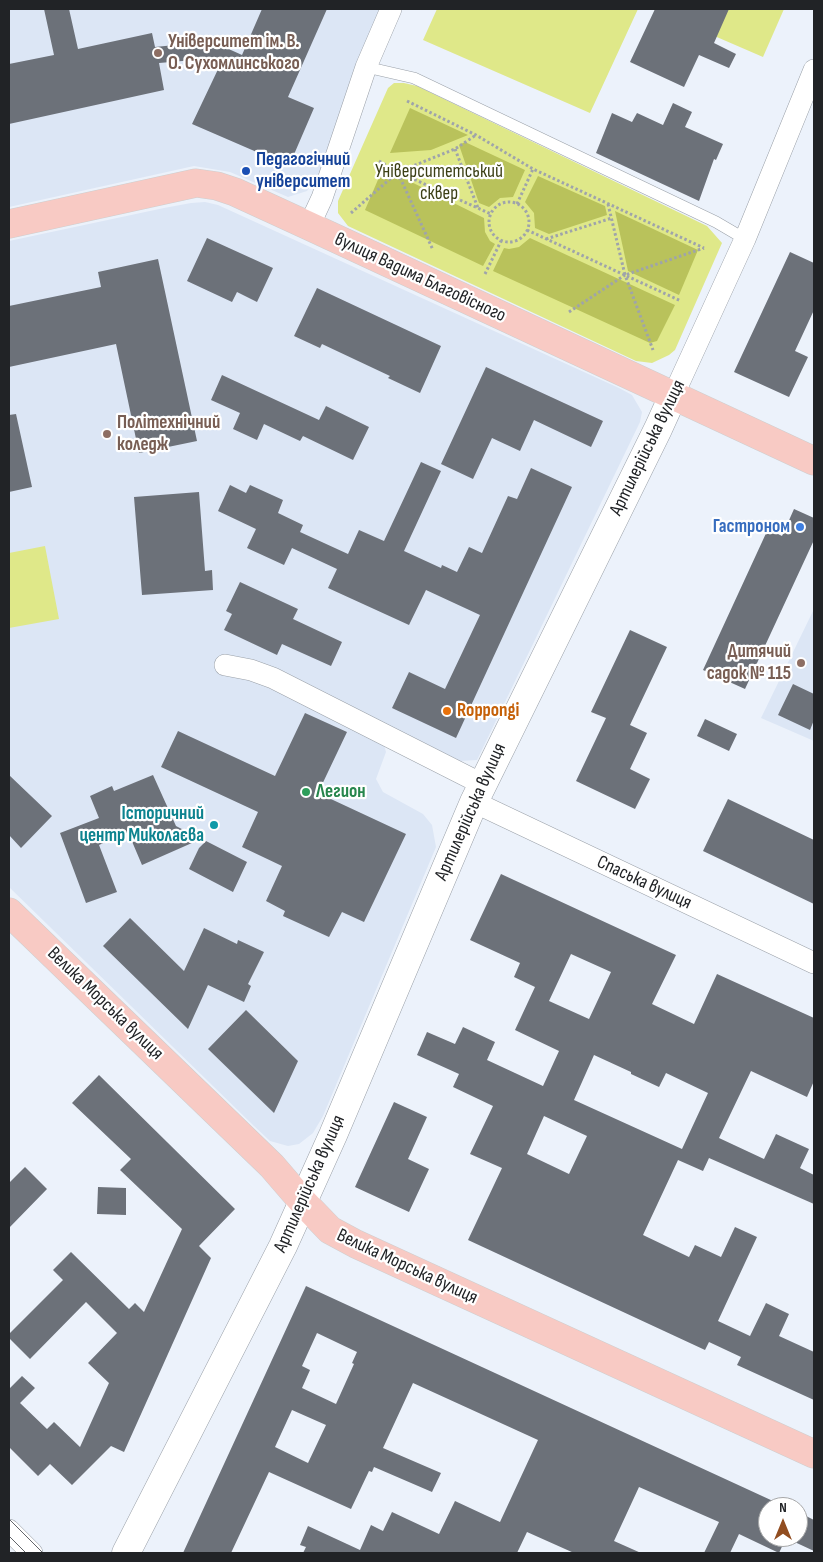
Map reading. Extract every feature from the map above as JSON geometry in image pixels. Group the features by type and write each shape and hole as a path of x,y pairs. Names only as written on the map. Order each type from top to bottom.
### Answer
{"highway":[{"name":"вулиця Вадима Благовісного","path":"9,224 196,183 217,186 235,192 310,226 814,461"},
{"name":"Велика Морська вулиця","path":"9,912 272,1166 330,1230 356,1244 814,1454"}],"street":[{"path":"310,226 322,198 366,67 391,9"},
{"name":"Артилерійська вулиця","path":"126,1553 283,1246 337,1126 478,793 658,429 745,239 814,70"},
{"name":"Спаська вулиця","path":"225,665 251,670 273,678 478,793 814,963"},
{"path":"9,1530 32,1553"}],"lane":[{"path":"366,67 414,78 716,222 745,239"}],"path":[{"path":"407,101 476,135 533,169 704,248 625,275 569,312"},
{"path":"351,213 398,172 455,149 476,135"},
{"path":"455,149 478,208"},
{"path":"379,161 398,172 491,214"},
{"path":"517,204 533,169"},
{"path":"398,172 433,250"},
{"path":"502,204 517,204 528,215 529,223 527,230 523,237 516,241 501,241 491,230 491,214 502,204"},
{"path":"608,204 625,275 653,350"},
{"path":"546,239 612,218"},
{"path":"527,230 682,300"},
{"path":"485,274 501,241"}],"shaded area":[{"name":"Університет ім. В. О. Сухомлинського","path":"9,9 388,9 318,176 307,191 288,197 230,172 194,166 9,207"},
{"path":"205,202 218,205 619,388 632,395 642,412 640,422 477,760 460,761 393,728 384,745 386,752 376,779 383,792 423,814 432,825 436,847 323,1116 313,1133 299,1144 288,1146 270,1141 9,887 9,241 164,208"},
{"name":"Дитячий садок № 115","path":"814,609 814,741 761,718"}],"green space":[{"path":"437,9 638,9 590,113 423,40"},
{"path":"652,9 784,9 763,57"},
{"name":"Університетський сквер","path":"394,83 417,86 707,226 722,243 675,350 652,363 636,361 348,226 338,213 338,201 388,88"},
{"path":"410,108 468,135 431,150 390,153"},
{"path":"465,142 525,170 513,197 500,198 489,207 479,203 459,145"},
{"path":"383,168 484,218 485,232 490,241 495,244 483,266 365,210"},
{"path":"538,176 605,206 607,215 549,234 535,228 534,213 525,202"},
{"path":"615,211 698,250 679,295 628,271"},
{"path":"530,238 675,305 657,341 650,343 493,271 504,248 519,247"},
{"path":"45,546 59,619 9,628 9,553"}],"building":[{"path":"44,9 69,9 78,49 152,33 155,47 195,43 222,46 242,55 262,9 327,9 288,97 314,108 289,166 192,124 221,63 194,60 159,63 164,90 9,124 9,64 54,55"},
{"path":"655,9 729,9 714,43 736,54 729,68 699,55 684,87 630,62"},
{"path":"673,103 692,112 685,127 723,144 716,160 714,159 699,201 596,153 612,113 632,122 637,113 663,125"},
{"path":"207,238 273,268 257,302 237,292 232,302 187,281"},
{"path":"790,252 814,263 814,310 795,351 808,357 789,397 734,372"},
{"path":"158,259 197,441 139,453 116,344 9,367 9,306 101,287 98,272"},
{"path":"317,288 441,346 420,393 388,378 390,376 322,344 320,348 294,336"},
{"path":"486,367 603,421 591,447 534,420 520,451 492,438 473,479 441,464"},
{"path":"222,375 319,420 326,406 369,427 353,460 303,436 300,441 264,424 257,440 233,429 240,413 211,400"},
{"path":"16,414 32,487 9,492 9,415"},
{"path":"421,462 441,471 404,551 441,568 442,565 457,572 469,547 482,553 508,496 517,499 531,468 572,487 456,738 392,708 409,672 445,689 480,615 426,590 409,625 328,588 337,569 292,548 284,565 247,548 256,529 218,511 230,485 246,493 250,485 283,500 278,513 303,525 300,532 348,554 359,530 384,541"},
{"path":"199,492 205,571 212,570 213,590 142,595 134,497"},
{"path":"794,509 814,518 814,540 745,689 703,670 768,529 782,536"},
{"path":"240,582 298,609 293,619 342,642 331,666 282,644 277,655 224,630 232,614 226,611"},
{"path":"630,630 667,647 630,725 647,733 630,769 650,779 635,809 576,781 606,718 591,712"},
{"path":"793,684 814,694 814,720 810,730 778,715"},
{"path":"305,713 347,732 318,793 406,834 364,922 342,912 329,937 283,916 285,911 266,901 282,866 242,847 258,812 161,767 178,731 275,776"},
{"path":"705,719 737,734 729,751 697,736"},
{"path":"9,775 52,816 21,848 9,835"},
{"path":"153,775 176,826 201,839 142,865 128,832 99,845 117,892 86,903 60,833 99,818 90,796 112,786 114,791"},
{"path":"728,799 814,840 814,904 703,851"},
{"path":"206,841 247,862 233,892 189,869 199,848"},
{"path":"501,874 676,955 652,1004 694,1024 717,974 814,1018 814,1081 807,1097 751,1071 719,1138 764,1159 776,1134 809,1149 800,1168 814,1175 814,1204 709,1158 703,1171 678,1160 643,1235 689,1257 695,1245 721,1257 735,1227 757,1237 718,1321 750,1336 766,1303 789,1314 779,1336 814,1352 814,1400 737,1365 741,1357 709,1342 705,1350 468,1240 502,1168 470,1154 493,1106 453,1087 459,1074 417,1055 427,1032 455,1044 463,1027 495,1042 487,1060 543,1086 559,1051 515,1030 535,987 514,977 520,963 470,940","holes":["571,954 611,972 589,1019 549,1001","594,1055 659,1087 666,1073 708,1093 682,1149 574,1100","544,1116 587,1136 569,1174 527,1154"]},
{"path":"130,918 184,971 204,928 237,944 238,940 264,952 248,984 251,986 244,1002 208,985 188,1029 103,946"},
{"path":"246,1010 298,1061 274,1113 208,1049"},
{"path":"99,1075 235,1209 199,1246 211,1258 124,1452 111,1446 72,1485 50,1464 38,1476 9,1447 9,1389 22,1376 35,1388 20,1403 47,1429 54,1422 80,1447 109,1383 88,1363 117,1333 86,1302 30,1359 9,1338 9,1334 63,1280 53,1270 71,1252 129,1309 135,1303 144,1312 182,1229 120,1170 131,1159 72,1103"},
{"path":"394,1102 427,1117 408,1159 429,1169 409,1212 355,1187"},
{"path":"25,1167 47,1189 9,1228 9,1183"},
{"path":"98,1187 126,1188 126,1215 97,1214"},
{"path":"306,1286 764,1497 758,1497 758,1543 739,1534 730,1553 704,1553 719,1522 639,1487 614,1541 641,1553 574,1553 527,1532 517,1553 303,1553 306,1547 300,1545 308,1526 360,1550 371,1525 383,1531 392,1512 439,1534 455,1501 500,1522 538,1440 413,1383 383,1448 441,1473 432,1492 374,1467 372,1472 369,1471 351,1509 269,1472 231,1553 183,1553","holes":["317,1333 357,1352 352,1363 354,1364 336,1404 302,1388 310,1370 302,1366","292,1410 326,1425 308,1463 275,1447"]},
{"path":"808,1517 814,1520 814,1551 805,1547 808,1547"},
{"path":"766,1547 782,1547 779,1553"}],"tram line":[{"path":"9,1519 43,1553"},
{"path":"9,1536 26,1553"}],"place":[{"name":"Університет ім. В. О. Сухомлинського","path":"158,53"},
{"name":"Педагогічний університет","path":"246,171"},
{"name":"Політехнічний коледж","path":"107,434"},
{"name":"Гастроном","path":"800,527"},
{"name":"Дитячий садок № 115","path":"801,663"},
{"name":"Roppongi","path":"447,711"},
{"name":"Легион","path":"306,792"},
{"name":"Історичний центр Миколаєва","path":"214,825"}]}
